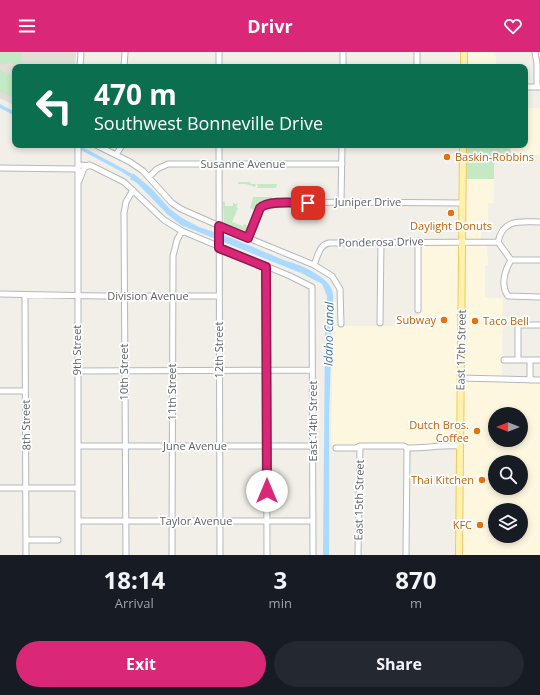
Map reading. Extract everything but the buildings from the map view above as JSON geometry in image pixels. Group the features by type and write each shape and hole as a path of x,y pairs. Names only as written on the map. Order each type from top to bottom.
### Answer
{"main road":[{"path":"464,52 464,64"},
{"name":"East 17th Street","path":"459,555 463,148"}],"street":[{"path":"80,64 81,52"},
{"path":"124,64 125,52"},
{"path":"219,52 219,64"},
{"path":"343,52 343,64"},
{"path":"417,52 417,64"},
{"path":"528,87 539,87 535,52"},
{"name":"9th Street","path":"78,148 78,555"},
{"path":"102,148 130,162 149,177 177,206 191,214 314,265 332,276 337,283 341,296 341,324"},
{"path":"116,155 120,148"},
{"name":"12th Street","path":"219,148 220,555"},
{"path":"341,202 342,148"},
{"path":"78,154 79,157 90,165 124,182 164,220 182,231 219,245 266,267 267,555"},
{"name":"Susanne Avenue","path":"149,177 158,169 168,164 342,164"},
{"path":"0,168 78,167 90,165"},
{"path":"77,185 84,168 90,165"},
{"name":"10th Street","path":"126,555 124,446 124,213 126,202 133,190"},
{"name":"Juniper Drive","path":"248,238 260,208 265,204 341,202 462,203"},
{"path":"511,260 498,242 501,233 508,225 516,222 540,222"},
{"name":"11th Street","path":"172,555 173,256 177,240 182,231"},
{"name":"Ponderosa Drive","path":"314,265 320,248 325,244 352,242 498,242"},
{"path":"380,323 381,242"},
{"path":"418,242 418,310"},
{"path":"511,260 540,260"},
{"path":"511,260 506,269 505,288 508,296 540,297"},
{"name":"East 14th Street","path":"266,267 310,284 312,287 313,555"},
{"name":"Division Avenue","path":"0,294 77,296 219,296"},
{"name":"8th Street","path":"25,295 26,555"},
{"path":"518,360 518,325 540,325"},
{"path":"504,360 540,360"},
{"path":"530,360 530,380"},
{"path":"78,371 312,370"},
{"path":"461,378 540,380"},
{"path":"0,391 25,391"},
{"path":"336,448 356,448 360,446 404,446 407,448 431,448 438,445 460,446"},
{"name":"June Avenue","path":"78,446 313,446"},
{"name":"East 15th Street","path":"358,555 360,446"},
{"path":"406,555 407,448"},
{"path":"0,488 78,488"},
{"name":"Taylor Avenue","path":"78,522 313,521"},
{"path":"26,540 58,540"}],"shaded area":[{"path":"0,52 76,52 75,64 12,64 12,104 0,98"},
{"path":"464,52 493,52 496,58 496,64 464,64"},
{"path":"528,108 540,108 540,155 511,155 510,148 528,148"},
{"path":"463,179 494,179 494,203 488,203 488,222 481,222 481,242 487,242 488,265 485,266 485,298 503,298 502,380 540,380 540,555 459,555 460,446 331,445 333,326 418,326 418,241 462,242"}],"green space":[{"path":"0,52 22,52 22,63 0,64"},
{"path":"0,70 12,76 12,94 11,97 0,92"},
{"path":"463,148 510,148 511,155 494,155 494,179 463,179"},
{"path":"238,182 250,182 251,184 256,184 255,187 246,184 238,184"},
{"path":"256,184 277,184 276,188 257,188 258,185"},
{"path":"253,197 272,197 272,199 262,202 254,210 250,208"},
{"path":"223,201 225,202 225,206 233,206 233,203 238,203 236,207 238,208 232,222 243,226 244,224 248,226 246,231 243,232 224,224"}],"water":[{"name":"Idaho Canal","path":"133,173 152,189 170,209 182,218 199,227 229,237 299,265 321,277 331,288 333,298 329,418 329,555 323,555 325,334 327,296 322,284 301,273 181,225 167,214 137,183 130,179"}],"waterway":[{"name":"Idaho Canal","path":"0,106 12,112"},
{"name":"Idaho Canal","path":"81,148 135,178"}],"place":[{"name":"Baskin-Robbins","path":"447,157"},
{"name":"Daylight Donuts","path":"451,213"},
{"name":"Subway","path":"444,320"},
{"name":"Taco Bell","path":"475,321"},
{"name":"Dutch Bros. Coffee","path":"477,431"},
{"name":"Thai Kitchen","path":"482,480"},
{"name":"KFC","path":"480,525"}],"route":[{"path":"267,491 266,267 219,248 219,226 248,238 260,208 265,204 308,203"}]}
